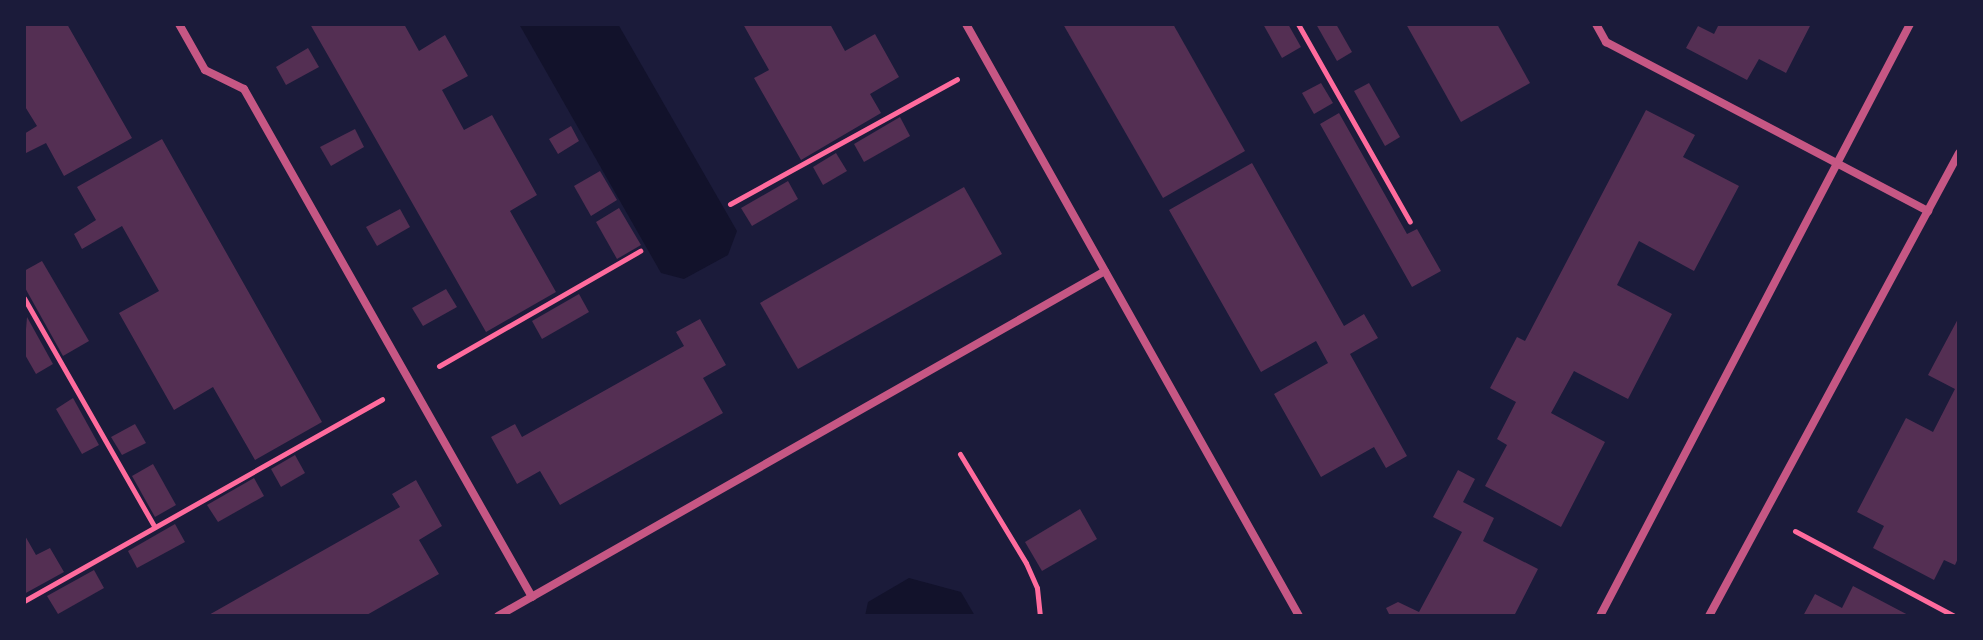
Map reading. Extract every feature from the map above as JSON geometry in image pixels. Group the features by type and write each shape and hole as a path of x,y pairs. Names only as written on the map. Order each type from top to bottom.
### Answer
{"street":[{"path":"179,24 205,70 244,89 532,597"},
{"path":"966,24 1299,616"},
{"path":"1596,24 1606,42 1928,211"},
{"path":"1600,616 1910,24"},
{"path":"1709,616 1959,153"},
{"path":"498,616 1105,271"}],"path":[{"path":"1298,24 1410,222"},
{"path":"730,204 987,62"},
{"path":"24,601 640,251"},
{"path":"24,298 155,527"},
{"path":"960,454 1026,563 1037,588 1040,616"},
{"path":"1762,513 1954,616"}],"shaded area":[{"path":"519,24 618,24 737,231 728,255 684,279 661,273"},
{"path":"909,578 961,592 975,616 865,616 868,602"}],"building":[{"path":"24,24 67,24 132,138 64,176 46,143 24,154 24,134 37,126 24,105"},
{"path":"310,24 404,24 419,51 445,35 468,76 442,90 464,130 492,115 537,195 510,211 556,292 486,332"},
{"path":"743,24 830,24 845,51 875,34 899,77 870,94 881,113 801,160 754,78 769,70"},
{"path":"1063,24 1173,24 1245,151 1163,198"},
{"path":"1263,24 1288,24 1301,47 1282,58"},
{"path":"1316,24 1336,24 1352,52 1337,61"},
{"path":"1406,24 1497,24 1530,83 1461,122"},
{"path":"1719,24 1811,24 1786,73 1759,59 1747,80 1686,48 1698,26 1714,34"},
{"path":"308,48 319,67 286,85 276,67"},
{"path":"1321,83 1333,103 1314,114 1302,93"},
{"path":"1369,83 1400,137 1385,146 1354,91"},
{"path":"1646,110 1695,135 1683,157 1739,186 1694,271 1639,241 1617,285 1672,314 1628,399 1574,371 1551,413 1605,442 1561,527 1485,486 1507,445 1497,439 1516,402 1490,388 1517,337 1525,341"},
{"path":"1339,113 1407,234 1417,229 1441,271 1412,287 1320,124"},
{"path":"900,117 910,136 864,162 854,144"},
{"path":"571,126 579,141 558,154 549,139"},
{"path":"355,129 364,147 331,166 320,147"},
{"path":"162,139 322,422 255,460 213,387 174,410 119,313 159,291 122,226 82,249 74,234 96,220 77,187"},
{"path":"836,153 847,171 823,185 813,167"},
{"path":"1252,163 1344,326 1364,314 1378,338 1350,354 1407,456 1386,468 1374,447 1321,477 1274,394 1328,363 1316,341 1261,372 1169,210"},
{"path":"600,171 617,200 591,216 574,186"},
{"path":"788,181 798,199 752,226 741,208"},
{"path":"964,187 1002,254 798,369 760,303"},
{"path":"619,208 641,245 617,259 596,222"},
{"path":"400,209 410,227 377,246 366,227"},
{"path":"42,261 89,341 63,356 24,286 24,271"},
{"path":"446,289 457,307 423,326 412,308"},
{"path":"579,294 589,312 542,339 532,321"},
{"path":"27,317 53,364 36,374 24,353"},
{"path":"1959,317 1959,556 1955,565 1944,560 1934,580 1873,548 1884,526 1857,512 1906,418 1933,432 1955,389 1928,375"},
{"path":"700,319 726,365 703,378 723,413 560,505 540,471 517,484 491,437 515,424 522,437 684,346 676,332"},
{"path":"73,398 99,445 82,454 56,409"},
{"path":"135,424 146,443 122,455 111,437"},
{"path":"295,455 305,473 281,487 271,469"},
{"path":"153,464 176,505 155,517 132,476"},
{"path":"1458,470 1475,479 1463,502 1494,518 1483,541 1538,569 1514,616 1390,616 1386,608 1398,602 1419,612 1462,532 1433,517"},
{"path":"254,478 264,496 218,522 207,505"},
{"path":"416,480 442,526 419,540 439,574 365,616 207,616 400,507 392,494"},
{"path":"1080,509 1097,539 1042,571 1025,542"},
{"path":"175,524 185,542 137,568 128,551"},
{"path":"24,534 36,555 50,548 64,572 24,594"},
{"path":"94,570 104,588 58,614 47,596"},
{"path":"1853,586 1910,616 1803,616 1815,594 1842,608"}]}
